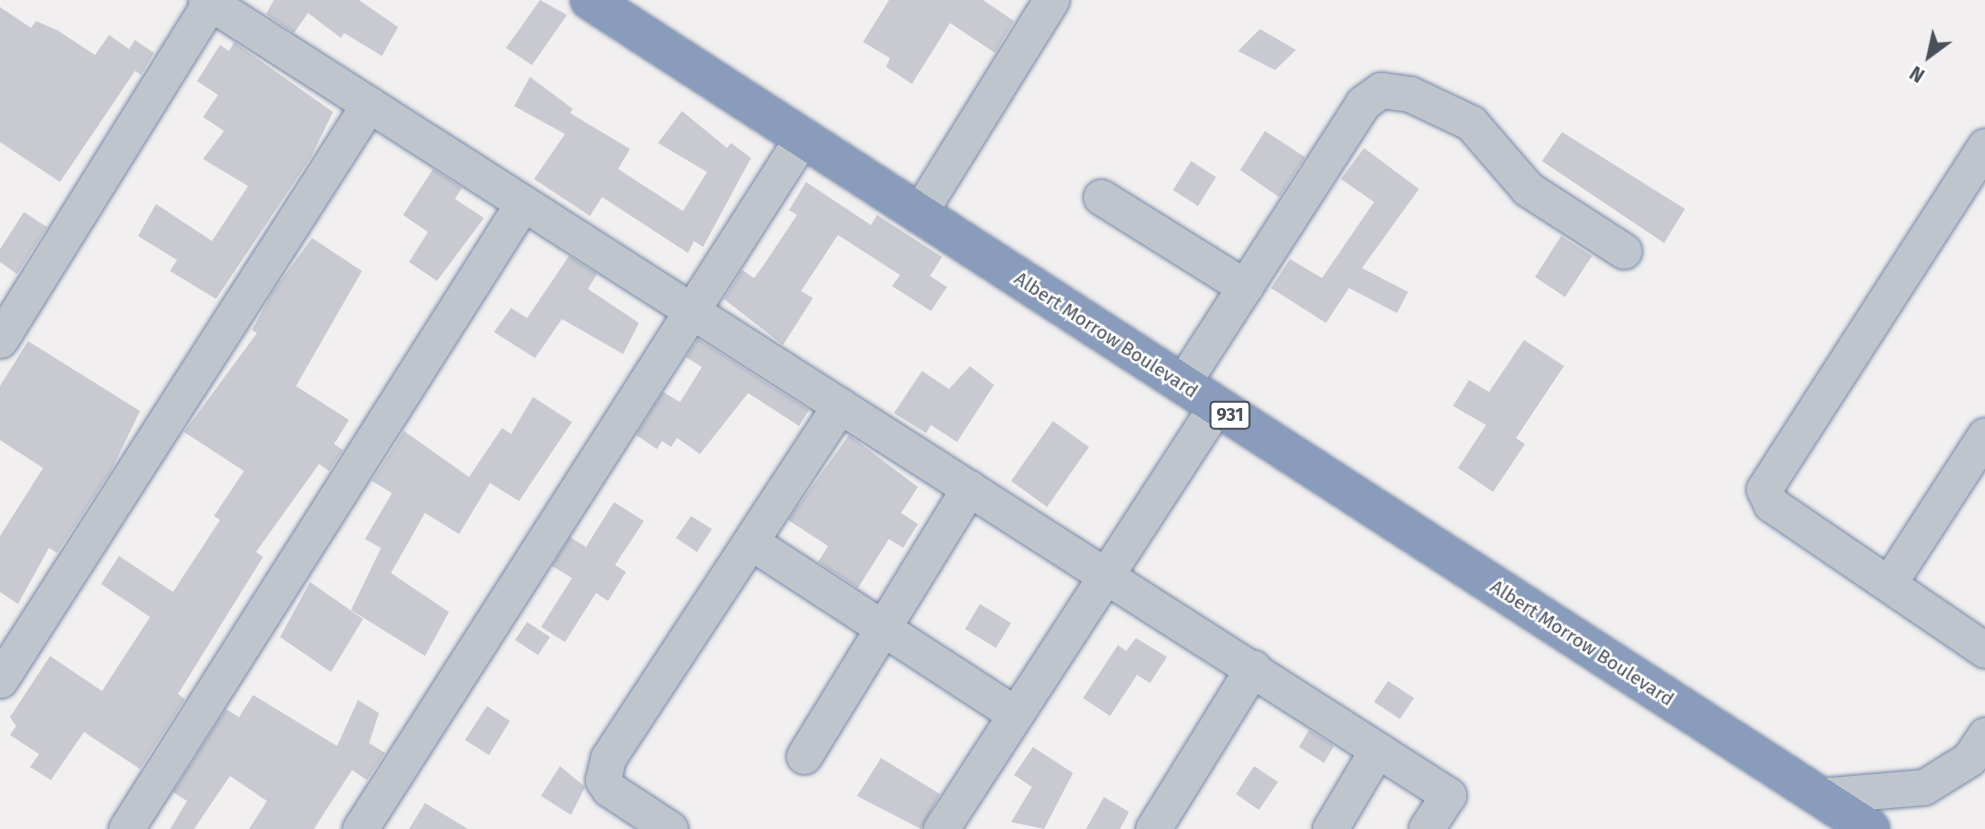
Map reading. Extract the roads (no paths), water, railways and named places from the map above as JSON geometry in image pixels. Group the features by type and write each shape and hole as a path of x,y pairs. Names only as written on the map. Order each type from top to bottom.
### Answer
{"highway":[{"name":"Albert Morrow Boulevard","path":"590,0 1870,829"}],"street":[{"path":"919,213 1051,0"},
{"path":"0,340 208,1 1448,795 1426,829"},
{"path":"1182,384 1363,103 1381,90 1410,94 1471,123 1528,189 1624,251"},
{"path":"0,680 369,104"},
{"path":"360,829 802,138"},
{"path":"1985,146 1764,489 1771,504 1985,650"},
{"path":"1101,197 1245,287"},
{"path":"126,829 523,203"},
{"path":"670,829 617,796 603,780 604,770 840,405"},
{"path":"941,829 1216,406"},
{"path":"1889,583 1985,435"},
{"path":"804,756 969,488"},
{"path":"751,542 883,625 1015,714"},
{"path":"1153,829 1253,668"},
{"path":"1818,796 1924,787 1969,760 1985,735"},
{"path":"1329,829 1377,750"}]}
